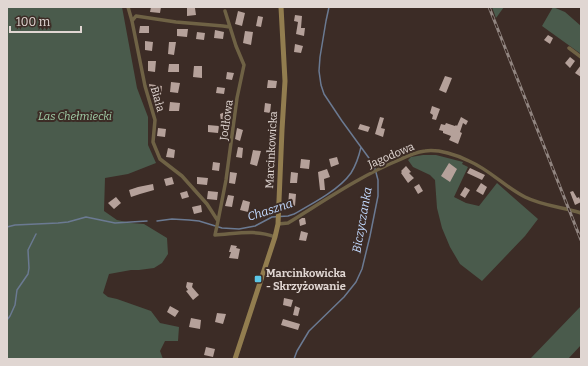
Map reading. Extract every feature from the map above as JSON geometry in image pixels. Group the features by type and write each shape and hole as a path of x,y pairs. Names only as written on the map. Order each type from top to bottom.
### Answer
{"street":[{"name":"Biała","path":"128,7 154,120 153,142 160,159 182,176 207,204 217,225"},
{"name":"Marcinkowicka","path":"235,359 275,237 278,222 285,81 281,7"},
{"name":"Jodłowa","path":"226,11 236,46 244,65 237,98 232,139 215,234 256,232 275,237"},
{"path":"132,21 136,16 176,22 230,27"},
{"path":"569,48 581,57"},
{"name":"Jagodowa","path":"278,222 288,223 382,167 426,150 439,151 469,161 515,191 540,203 581,213"}],"green space":[{"name":"Las Chełmiecki","path":"7,7 122,7 137,88 148,117 148,145 156,163 128,174 105,178 104,211 117,220 144,224 167,238 168,254 162,263 154,268 109,274 103,293 108,297 151,311 160,323 179,327 178,341 165,341 160,351 163,359 7,359"},
{"path":"492,7 504,7 496,18"},
{"path":"553,7 565,12 581,26 581,54 542,26"},
{"path":"436,155 463,162 462,164 468,167 454,197 466,203 479,206 497,183 538,219 525,236 482,281 460,264 450,247 442,228 437,208 435,180 430,175 413,167 408,160 411,157"},
{"path":"581,306 581,345 568,359 530,359"}],"building":[{"path":"151,7 161,7 160,13 150,12"},
{"path":"187,8 195,8 196,15 187,16"},
{"path":"238,11 245,13 242,26 235,24"},
{"path":"295,15 302,16 301,28 305,28 304,36 296,34 298,22 294,21"},
{"path":"258,16 263,17 261,27 256,26"},
{"path":"140,26 149,26 149,33 139,33"},
{"path":"177,29 188,29 187,37 177,36"},
{"path":"215,30 224,32 223,39 214,38"},
{"path":"245,31 253,32 251,45 243,43"},
{"path":"197,32 205,33 204,40 196,39"},
{"path":"548,35 553,38 550,44 544,40"},
{"path":"145,41 153,42 152,51 145,50"},
{"path":"169,42 176,42 174,55 168,54"},
{"path":"295,44 303,46 301,53 294,52"},
{"path":"570,57 575,61 570,68 565,63"},
{"path":"148,61 156,61 155,72 148,71"},
{"path":"169,64 179,64 179,72 168,72"},
{"path":"581,65 581,77 575,73"},
{"path":"194,66 202,66 202,78 193,77"},
{"path":"227,72 234,73 232,80 226,79"},
{"path":"445,76 452,78 446,93 439,90"},
{"path":"268,80 277,81 276,88 267,88"},
{"path":"171,82 180,83 178,93 170,92"},
{"path":"149,84 162,86 161,96 154,96 155,91 150,91"},
{"path":"217,87 225,88 224,94 216,93"},
{"path":"170,102 180,103 179,111 169,111"},
{"path":"265,103 271,104 270,113 264,112"},
{"path":"432,106 440,109 436,120 432,119 433,115 430,113"},
{"path":"225,112 227,119 221,121 220,114"},
{"path":"380,117 384,118 381,128 385,129 383,137 375,134"},
{"path":"461,117 468,121 466,125 463,123 460,132 462,133 458,144 449,140 451,136 439,130 441,124 445,125 446,123 457,126"},
{"path":"360,124 370,127 368,132 358,129"},
{"path":"208,125 219,126 218,133 208,132"},
{"path":"158,128 166,129 165,137 157,136"},
{"path":"237,128 243,130 240,141 235,139"},
{"path":"238,147 243,148 242,158 236,157"},
{"path":"168,148 175,150 174,158 166,157"},
{"path":"253,150 261,151 257,166 250,164"},
{"path":"337,157 339,164 331,167 329,159"},
{"path":"301,159 310,160 309,169 300,168"},
{"path":"213,162 220,163 219,171 212,170"},
{"path":"449,163 457,169 450,182 441,176"},
{"path":"406,166 411,172 409,173 414,178 408,183 401,173"},
{"path":"470,168 485,175 482,180 467,173"},
{"path":"327,169 330,177 324,179 325,190 320,190 318,172"},
{"path":"230,172 237,173 235,184 229,183"},
{"path":"291,172 298,173 297,183 290,183"},
{"path":"172,177 174,184 166,186 164,179"},
{"path":"197,177 208,178 207,185 197,184"},
{"path":"481,183 487,187 483,195 476,191"},
{"path":"153,184 154,190 131,197 129,190"},
{"path":"419,184 423,191 418,194 414,187"},
{"path":"465,187 470,190 465,198 460,195"},
{"path":"187,191 189,197 182,199 180,193"},
{"path":"208,191 218,192 217,200 207,199"},
{"path":"573,191 577,198 579,197 581,202 575,205 570,192"},
{"path":"289,193 296,194 295,206 288,206"},
{"path":"228,195 234,196 232,207 225,206"},
{"path":"116,197 121,203 114,209 108,203"},
{"path":"243,200 250,202 248,212 240,210"},
{"path":"201,205 202,212 194,214 192,207"},
{"path":"305,218 306,224 300,226 299,220"},
{"path":"301,231 308,233 306,241 299,240"},
{"path":"231,245 237,246 236,248 240,249 238,259 229,258"},
{"path":"187,282 193,283 192,287 199,295 193,300 186,291 188,290 186,287"},
{"path":"284,298 293,300 291,307 283,305"},
{"path":"170,306 179,311 175,317 167,312"},
{"path":"295,306 300,308 298,316 293,315"},
{"path":"217,313 226,314 223,324 215,322"},
{"path":"191,318 201,320 200,329 189,327"},
{"path":"283,319 300,324 298,330 281,325"},
{"path":"206,347 215,349 213,357 204,355"}],"waterway":[{"name":"Biczyczanka","path":"294,359 309,331 344,297 356,282 362,269 378,196 378,180 374,165 324,94 321,85 319,71 320,57 329,7"},
{"name":"Chaszna","path":"157,221 172,219 189,220 199,221 222,228 239,229 255,226 272,217 294,214 325,196 340,185 351,173 361,147"},
{"name":"Chaszna","path":"7,227 15,225 68,222 86,217 115,223 147,221"},
{"path":"7,320 15,305 17,290 28,274 28,250 36,234"}],"railway":[{"path":"489,7 581,240"}],"place":[{"name":"Marcinkowicka - Skrzyżowanie","path":"258,279"}]}
